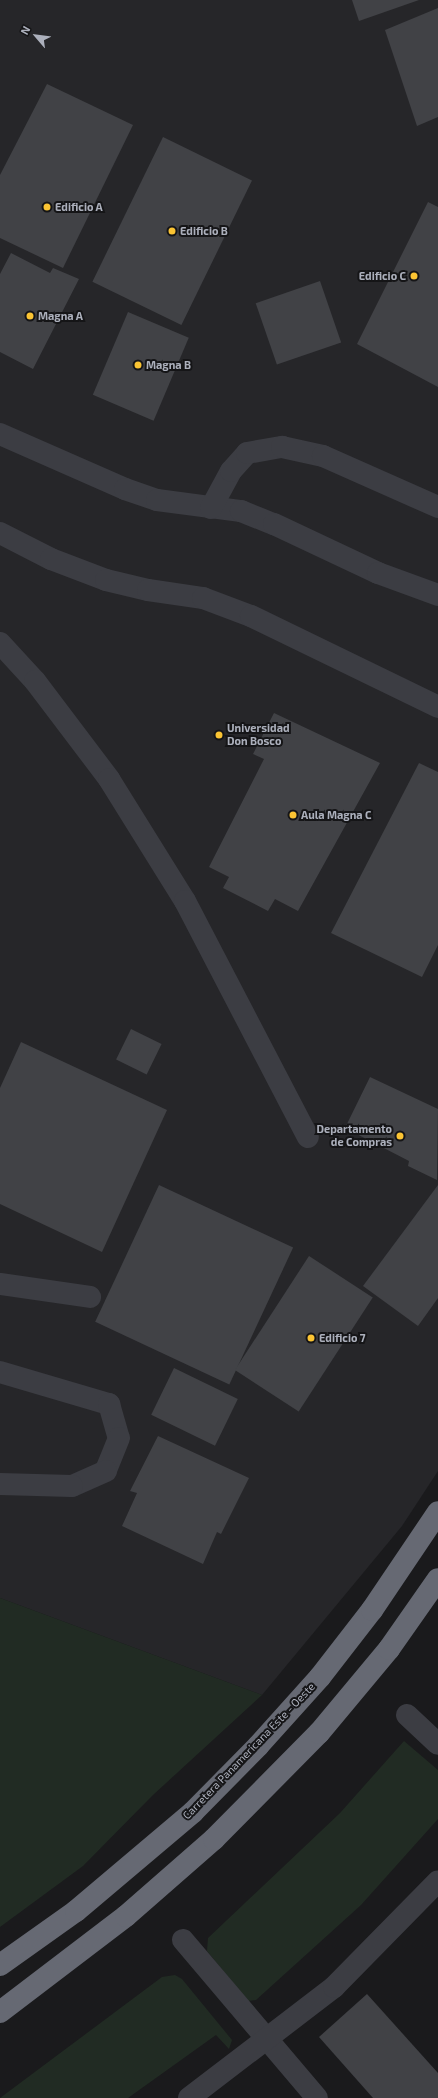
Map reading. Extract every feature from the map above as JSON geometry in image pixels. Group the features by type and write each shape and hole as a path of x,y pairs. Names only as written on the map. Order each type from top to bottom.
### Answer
{"highway":[{"name":"Carretera Panamericana Este - Oeste","path":"0,1965 76,1911 193,1812 252,1751 320,1677 368,1616 438,1512"},
{"path":"0,2012 126,1916 214,1839 319,1732 389,1649 438,1579"}],"lane":[{"path":"0,434 125,490 158,500 240,511 274,524 378,573 438,595"},
{"path":"211,508 231,471 247,453 282,447 323,456 438,507"},
{"path":"0,534 51,559 106,580 148,590 203,598 251,616 438,707"},
{"path":"0,643 36,681 117,792 184,901 308,1137"},
{"path":"0,1284 90,1297"},
{"path":"0,1372 108,1404 119,1438 106,1471 72,1486 0,1484"},
{"path":"407,1715 438,1744"},
{"path":"189,2098 334,1987 438,1881"},
{"path":"183,1940 317,2098"}],"shaded area":[{"name":"Universidad Don Bosco","path":"0,0 438,0 438,1471 402,1526 262,1695 0,1598"},
{"path":"0,1598 262,1695 153,1795 83,1866 0,1927"},
{"path":"404,1741 438,1770 438,1819 361,1905 256,2000 248,2001 207,1951 208,1938 340,1813"},
{"path":"175,1975 182,1979 232,2040 229,2049 216,2035 128,2098 0,2098 162,1977"}],"building":[{"path":"352,0 419,0 359,21"},
{"path":"438,8 438,117 417,126 385,30"},
{"name":"Edificio A","path":"47,84 133,125 63,268 0,238 0,175"},
{"name":"Edificio B","path":"163,137 252,180 181,325 92,282"},
{"name":"Edificio C","path":"428,202 438,207 438,387 357,344"},
{"name":"Magna A","path":"11,253 50,273 53,268 79,279 33,369 0,352 0,274"},
{"path":"320,281 341,342 277,365 256,303"},
{"name":"Magna B","path":"128,312 189,338 154,421 93,395"},
{"name":"Aula Magna C","path":"274,713 380,763 298,911 275,899 268,911 223,888 229,877 209,867 264,759 253,754"},
{"path":"419,763 438,772 438,945 422,977 331,933"},
{"path":"131,1029 162,1044 147,1074 116,1060"},
{"path":"21,1042 167,1110 102,1252 0,1204 0,1088"},
{"name":"Departamento de Compras","path":"370,1077 438,1109 437,1180 408,1166 409,1161 345,1128"},
{"path":"159,1185 293,1248 229,1384 95,1322"},
{"path":"438,1185 438,1298 418,1326 363,1286"},
{"name":"Edificio 7","path":"309,1256 373,1297 299,1411 235,1370"},
{"path":"174,1368 238,1399 215,1446 151,1415"},
{"path":"158,1436 249,1478 221,1534 217,1532 203,1564 122,1526 137,1493 130,1491"},
{"path":"367,1994 438,2073 438,2098 373,2098 319,2037"}],"place":[{"name":"Edificio A","path":"47,207"},
{"name":"Edificio B","path":"172,231"},
{"name":"Edificio C","path":"414,276"},
{"name":"Magna A","path":"30,316"},
{"name":"Magna B","path":"138,365"},
{"name":"Universidad Don Bosco","path":"219,735"},
{"name":"Aula Magna C","path":"293,815"},
{"name":"Departamento de Compras","path":"400,1136"},
{"name":"Edificio 7","path":"311,1338"}]}
